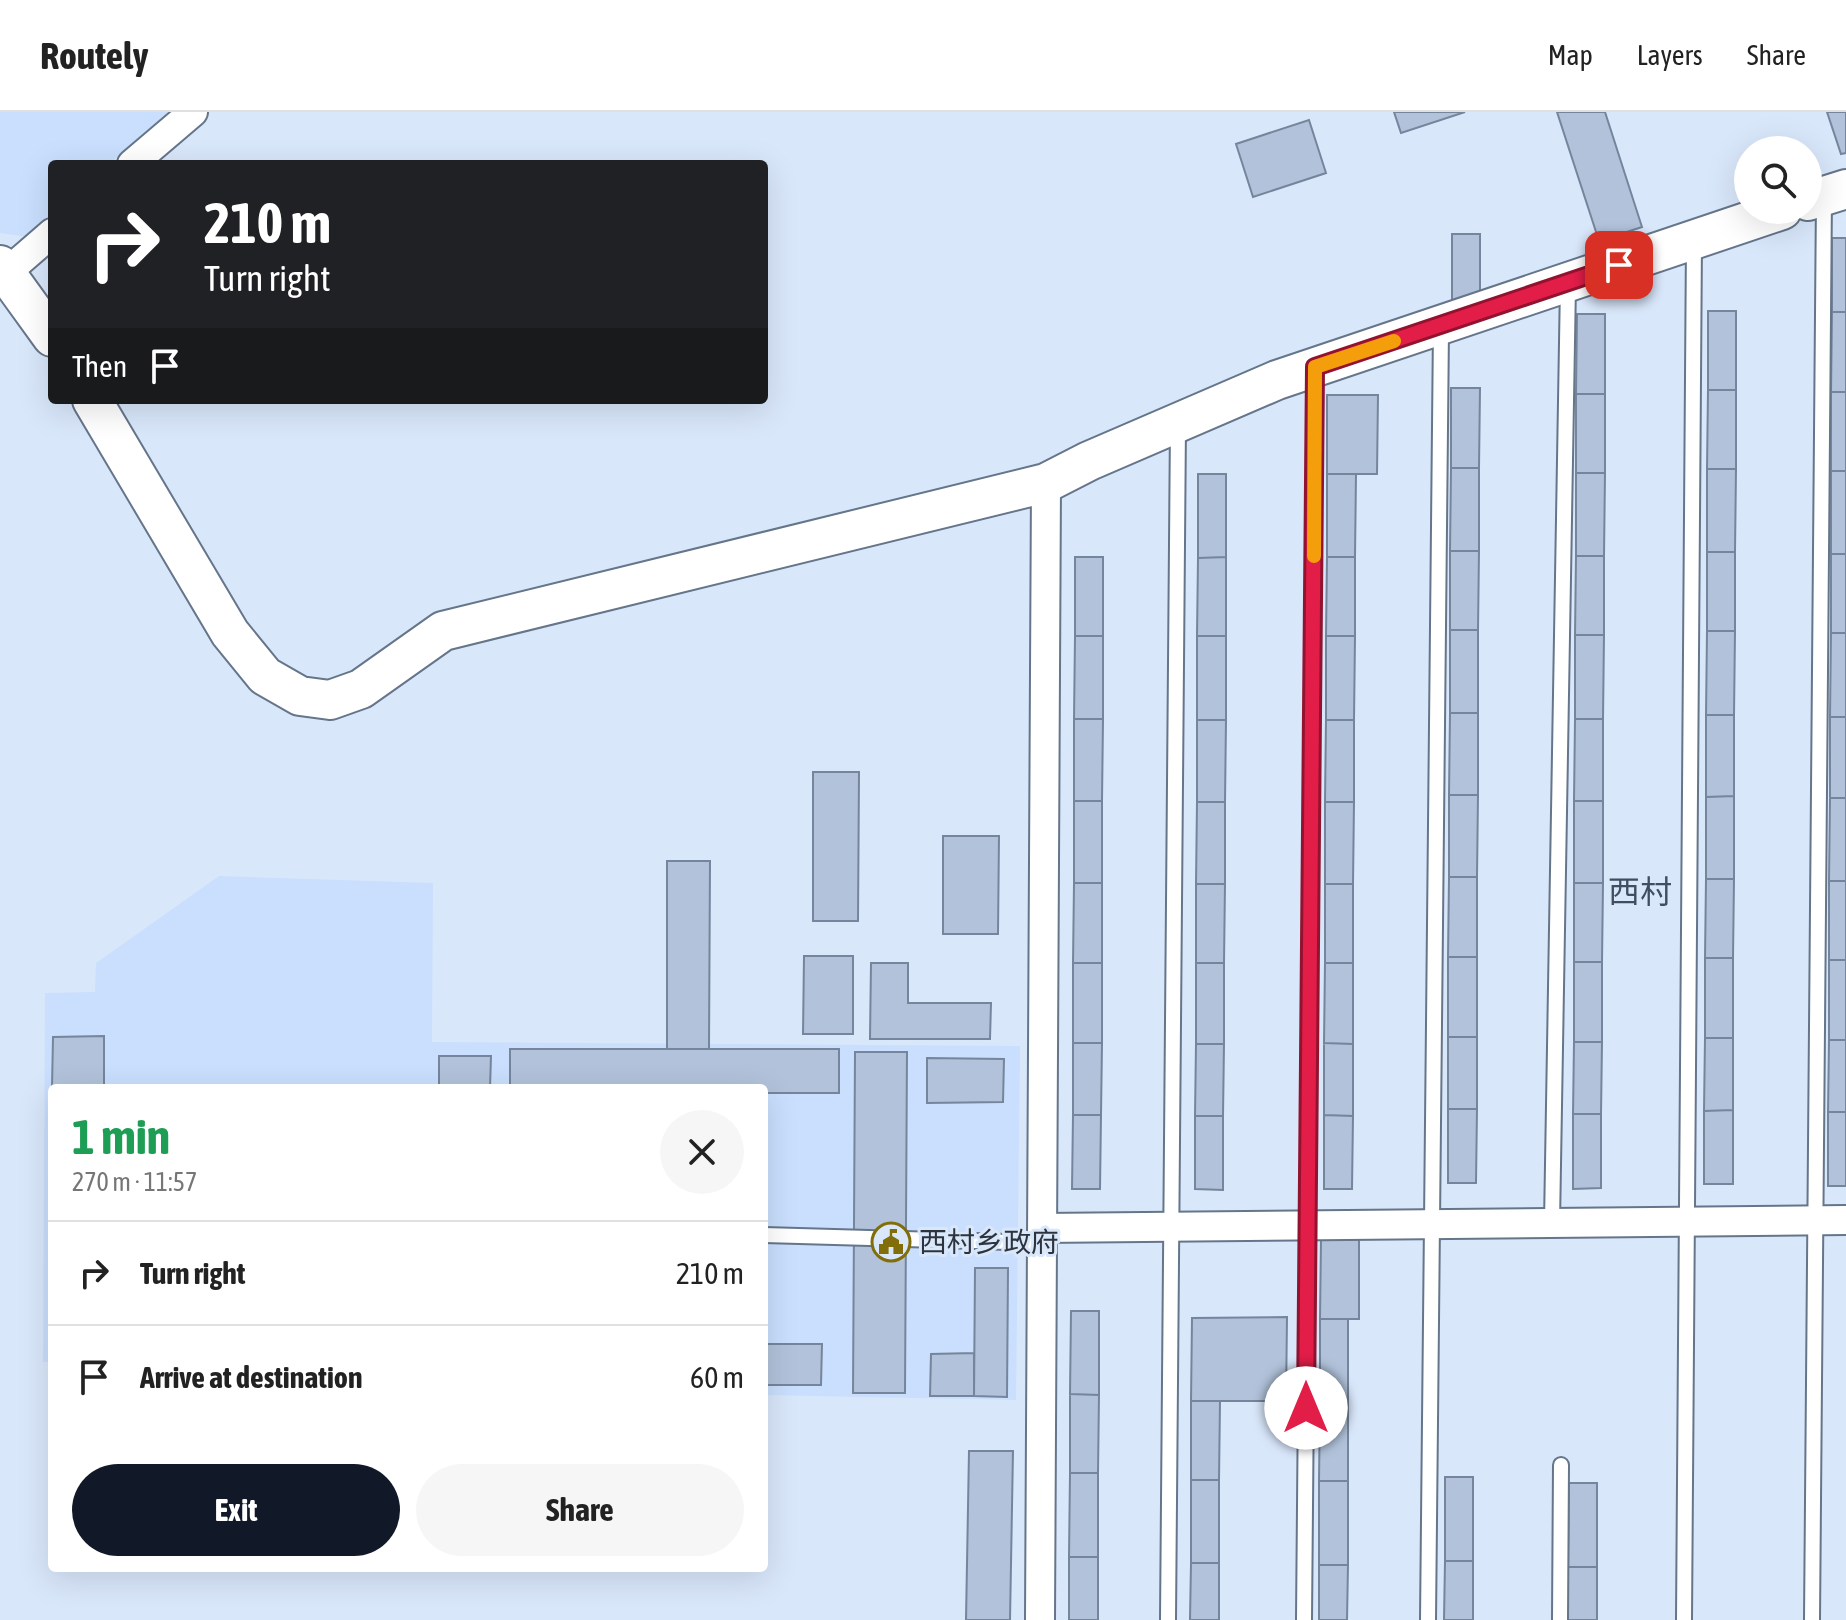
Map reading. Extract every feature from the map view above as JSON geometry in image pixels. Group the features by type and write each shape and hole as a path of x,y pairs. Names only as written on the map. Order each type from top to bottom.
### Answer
{"street":[{"path":"137,160 193,112"},
{"path":"94,404 230,633 265,676 300,696 330,700 361,689 443,631 1046,483 1277,380 1740,224"},
{"path":"48,236 3,269 48,331"},
{"path":"1040,1620 1046,483"},
{"path":"1042,1236 1171,1227 1846,1220"}],"lane":[{"path":"1812,1620 1826,195"},
{"path":"1684,1620 1694,239"},
{"path":"1552,1223 1568,281"},
{"path":"1428,1620 1441,325"},
{"path":"1304,1620 1315,367"},
{"path":"1168,1620 1178,423"},
{"path":"768,1235 1042,1236"},
{"path":"1560,1620 1561,1465"}],"shaded area":[{"path":"0,112 168,112 114,160 48,160 48,219 27,237 0,233"},
{"path":"219,876 433,883 432,1042 1020,1046 1016,1400 768,1395 768,1084 48,1084 48,1362 43,1362 45,993 95,992 96,963"}],"building":[{"path":"1394,112 1465,112 1401,133"},
{"path":"1557,112 1605,112 1642,227 1599,241"},
{"path":"1827,112 1846,112 1846,153 1841,154"},
{"path":"1309,120 1326,173 1253,197 1236,144"},
{"path":"1452,234 1480,234 1480,309 1452,309"},
{"path":"1832,238 1846,238 1846,312 1832,312"},
{"path":"1708,311 1736,311 1736,390 1708,390"},
{"path":"1832,312 1846,312 1846,392 1831,392"},
{"path":"1577,314 1605,314 1605,394 1576,394"},
{"path":"1451,388 1480,388 1479,468 1451,468"},
{"path":"1708,390 1736,390 1736,469 1707,469"},
{"path":"1831,392 1846,392 1846,471 1831,471"},
{"path":"1576,394 1605,394 1605,473 1576,473"},
{"path":"1327,395 1378,395 1377,474 1327,474"},
{"path":"1451,468 1479,468 1479,551 1450,551"},
{"path":"1707,469 1736,469 1735,552 1707,552"},
{"path":"1831,471 1846,471 1846,554 1831,554"},
{"path":"1576,473 1605,473 1604,556 1576,556"},
{"path":"1198,474 1226,474 1226,557 1198,558"},
{"path":"1327,474 1356,474 1355,557 1327,557"},
{"path":"1450,551 1479,551 1478,630 1450,630"},
{"path":"1707,552 1735,552 1735,631 1707,631"},
{"path":"1831,554 1846,554 1846,633 1831,633"},
{"path":"1576,556 1604,556 1604,635 1575,635"},
{"path":"1075,557 1103,557 1103,636 1075,636"},
{"path":"1226,557 1226,636 1197,636 1198,558"},
{"path":"1327,557 1355,557 1355,636 1326,636"},
{"path":"1450,630 1478,630 1478,713 1450,713"},
{"path":"1707,631 1735,631 1734,715 1706,715"},
{"path":"1831,633 1846,633 1846,717 1830,717"},
{"path":"1575,635 1604,635 1603,719 1575,719"},
{"path":"1075,636 1103,636 1103,719 1074,719"},
{"path":"1197,636 1226,636 1226,720 1197,720"},
{"path":"1326,636 1355,636 1354,720 1326,720"},
{"path":"1450,713 1478,713 1478,795 1449,795"},
{"path":"1706,715 1734,715 1734,796 1706,797"},
{"path":"1830,717 1846,717 1846,798 1830,798"},
{"path":"1074,719 1103,719 1102,801 1074,801"},
{"path":"1575,719 1603,719 1603,801 1574,801"},
{"path":"1197,720 1226,720 1225,802 1197,802"},
{"path":"1326,720 1354,720 1354,802 1325,802"},
{"path":"813,772 859,772 858,921 813,921"},
{"path":"1449,795 1478,795 1477,877 1449,877"},
{"path":"1734,796 1734,879 1706,879 1706,797"},
{"path":"1830,798 1846,798 1846,881 1829,881"},
{"path":"1074,801 1102,801 1102,883 1074,883"},
{"path":"1574,801 1603,801 1603,883 1574,883"},
{"path":"1197,802 1225,802 1225,884 1196,884"},
{"path":"1325,802 1354,802 1353,884 1325,884"},
{"path":"943,836 999,836 998,934 943,934"},
{"path":"667,861 710,861 709,1049 667,1049"},
{"path":"1449,877 1477,877 1477,957 1448,957"},
{"path":"1706,879 1734,879 1733,958 1705,958"},
{"path":"1829,881 1846,881 1846,960 1829,960"},
{"path":"1074,883 1102,883 1102,963 1073,963"},
{"path":"1574,883 1603,883 1602,962 1574,962"},
{"path":"1196,884 1225,884 1224,963 1196,963"},
{"path":"1325,884 1353,884 1353,963 1325,963"},
{"path":"804,956 853,956 853,1034 803,1034"},
{"path":"1448,957 1477,957 1477,1037 1448,1037"},
{"path":"1705,958 1733,958 1733,1038 1705,1038"},
{"path":"1829,960 1846,960 1846,1040 1829,1040"},
{"path":"1574,962 1602,962 1602,1042 1574,1042"},
{"path":"871,963 908,963 908,1003 991,1003 990,1039 870,1039"},
{"path":"1073,963 1102,963 1102,1043 1073,1043"},
{"path":"1196,963 1224,963 1224,1044 1196,1044"},
{"path":"1325,963 1353,963 1353,1044 1324,1043"},
{"path":"104,1036 104,1084 52,1084 53,1037"},
{"path":"1448,1037 1477,1037 1477,1109 1448,1109"},
{"path":"1705,1038 1733,1038 1733,1110 1704,1111"},
{"path":"1829,1040 1846,1040 1846,1112 1828,1112"},
{"path":"1574,1042 1602,1042 1601,1114 1573,1114"},
{"path":"1073,1043 1102,1043 1101,1115 1073,1115"},
{"path":"1324,1043 1353,1044 1353,1116 1324,1115"},
{"path":"1196,1044 1224,1044 1223,1116 1195,1116"},
{"path":"510,1049 839,1049 839,1093 768,1093 768,1084 510,1084"},
{"path":"855,1052 907,1052 905,1393 853,1393"},
{"path":"439,1056 491,1056 490,1084 439,1084"},
{"path":"927,1058 1004,1059 1003,1102 927,1103"},
{"path":"1448,1109 1477,1109 1476,1183 1448,1183"},
{"path":"1733,1110 1733,1184 1704,1184 1704,1111"},
{"path":"1828,1112 1846,1112 1846,1186 1828,1186"},
{"path":"1573,1114 1601,1114 1601,1188 1573,1189"},
{"path":"1073,1115 1101,1115 1100,1189 1072,1189"},
{"path":"1324,1115 1353,1116 1352,1189 1324,1189"},
{"path":"1195,1116 1223,1116 1223,1190 1195,1189"},
{"path":"1321,1239 1359,1239 1359,1319 1320,1319"},
{"path":"975,1268 1008,1268 1007,1397 974,1396"},
{"path":"1071,1311 1099,1311 1099,1395 1070,1394"},
{"path":"1287,1317 1286,1401 1191,1401 1192,1318"},
{"path":"1320,1319 1348,1319 1348,1402 1320,1402"},
{"path":"768,1344 822,1344 821,1385 768,1385"},
{"path":"974,1353 974,1396 930,1396 931,1354"},
{"path":"1070,1394 1099,1395 1098,1473 1070,1473"},
{"path":"1191,1401 1220,1401 1219,1480 1191,1480"},
{"path":"1320,1402 1348,1402 1348,1481 1319,1481"},
{"path":"969,1451 1013,1451 1010,1620 966,1620"},
{"path":"1070,1473 1098,1473 1098,1557 1069,1557"},
{"path":"1445,1477 1473,1477 1473,1561 1445,1561"},
{"path":"1191,1480 1219,1480 1219,1563 1191,1563"},
{"path":"1319,1481 1348,1481 1348,1565 1319,1565"},
{"path":"1569,1483 1597,1483 1597,1567 1568,1567"},
{"path":"1069,1557 1098,1557 1098,1620 1069,1620"},
{"path":"1445,1561 1473,1561 1473,1620 1444,1620"},
{"path":"1191,1563 1219,1563 1219,1620 1190,1620"},
{"path":"1319,1565 1348,1565 1347,1620 1319,1620"},
{"path":"1568,1567 1597,1567 1597,1620 1568,1620"}],"slow traffic":[{"path":"1314,556 1315,367 1394,341"}],"place":[{"name":"西村乡政府","path":"891,1242"}],"district":[{"name":"西村","path":"1640,891"}],"route":[{"path":"1306,1408 1315,367 1619,265"}]}
